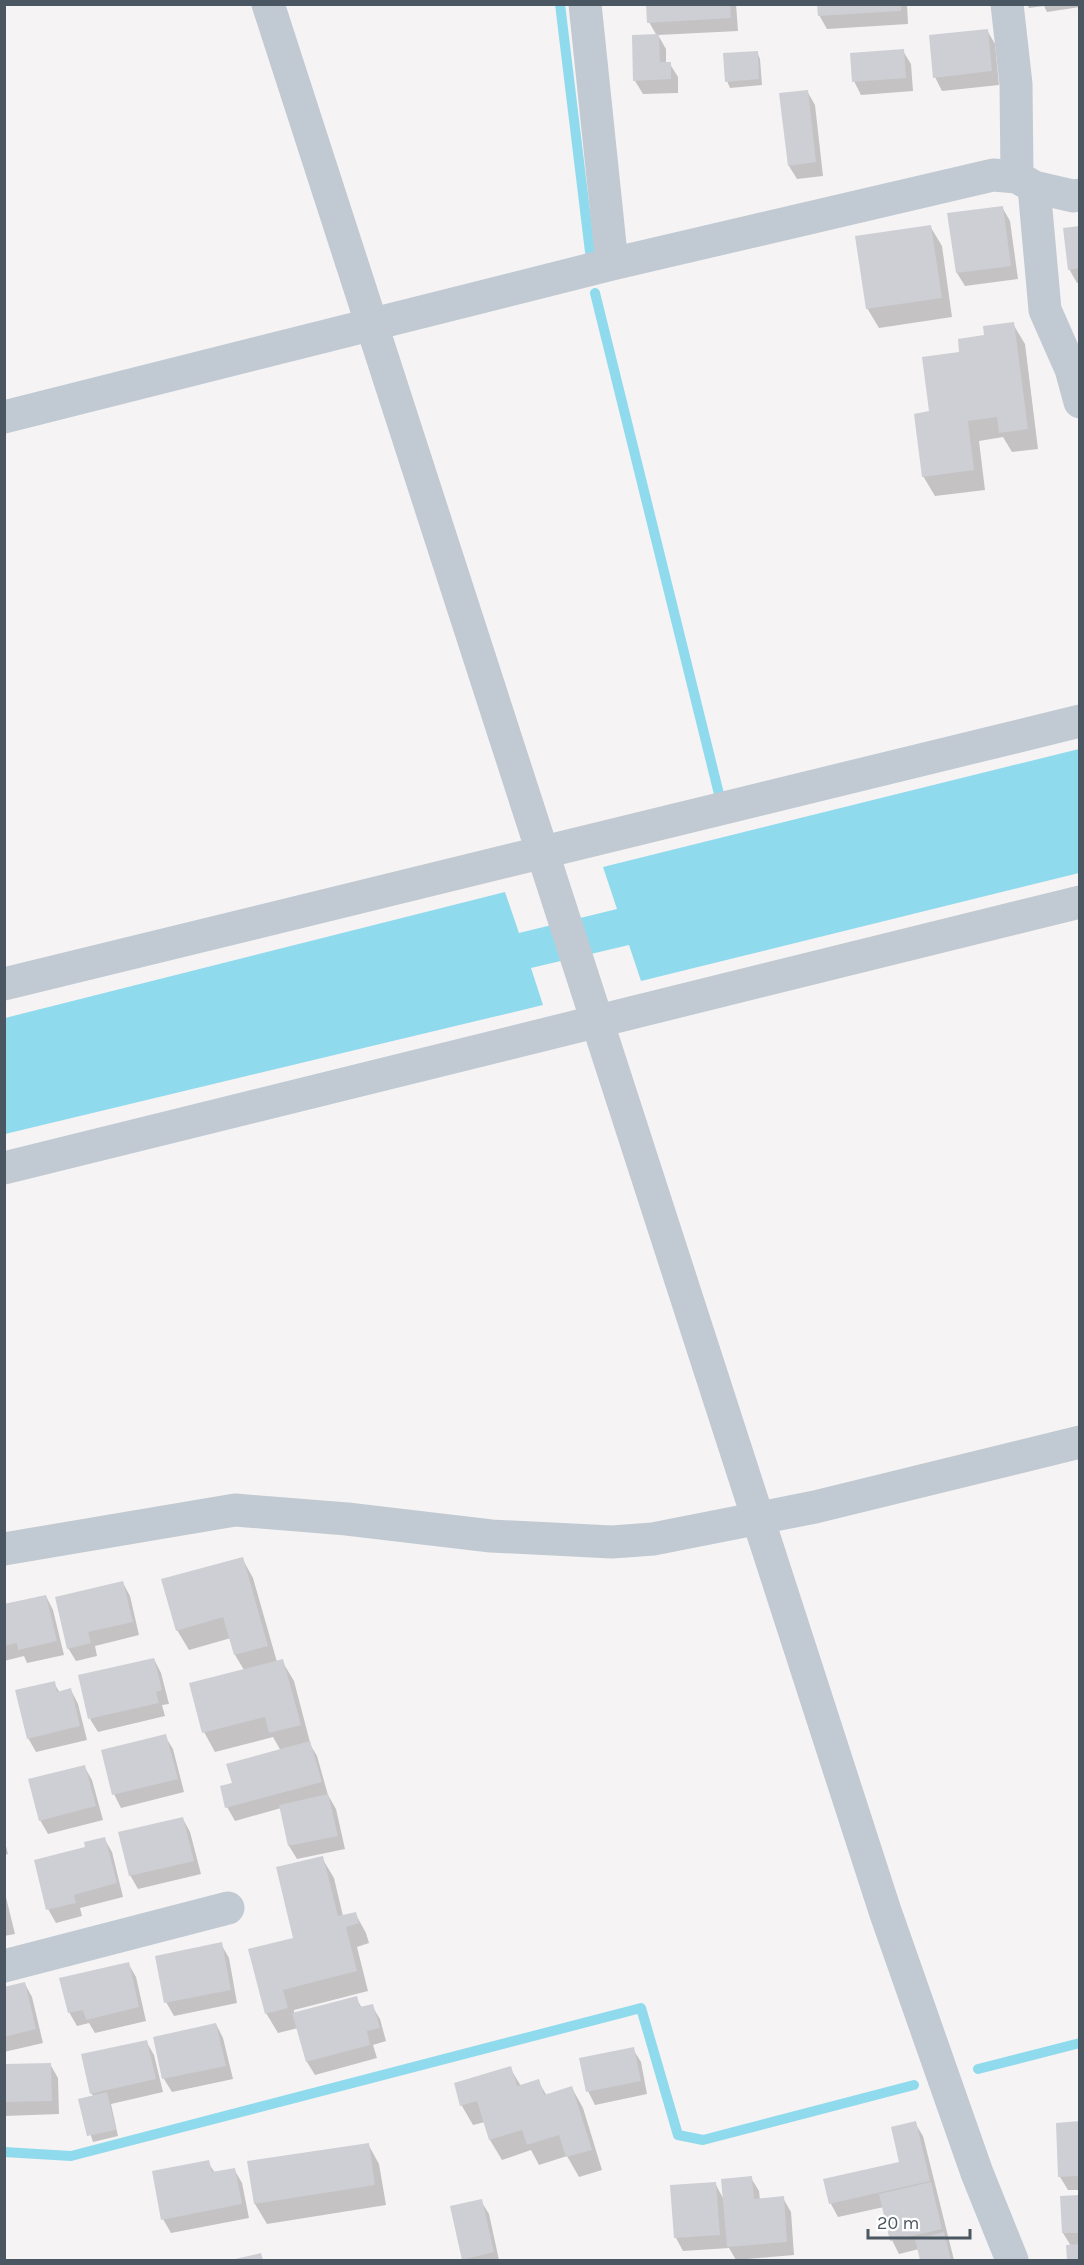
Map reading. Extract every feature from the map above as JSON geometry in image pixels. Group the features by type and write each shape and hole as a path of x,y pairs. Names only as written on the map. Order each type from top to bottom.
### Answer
{"street":[{"path":"268,4 370,326 759,1517 885,1911 977,2173 1012,2260"},
{"path":"585,4 612,264"},
{"path":"1007,4 1026,182 1045,310 1071,369 1080,402"},
{"path":"4,417 612,264 993,175 1073,196 1080,195"},
{"path":"4,984 1080,721"},
{"path":"4,1168 1080,902"},
{"path":"4,1549 236,1510 347,1519 491,1536 612,1542 653,1539 815,1507 1080,1442"},
{"path":"4,1965 228,1908"}],"water":[{"path":"1079,749 1079,873 641,981 629,945 531,968 543,1005 5,1134 5,1018 505,892 519,933 617,909 603,867"}],"building":[{"path":"646,4 730,4 731,18 647,23"},
{"path":"817,4 901,4 901,11 818,16"},
{"path":"988,29 992,71 933,78 929,35"},
{"path":"659,34 660,62 671,62 671,79 633,81 632,35"},
{"path":"904,49 906,78 852,82 850,53"},
{"path":"758,51 759,79 725,82 723,53"},
{"path":"808,90 816,162 788,166 779,93"},
{"path":"1003,206 1011,266 956,273 947,213"},
{"path":"931,225 942,298 866,309 855,236"},
{"path":"1080,226 1080,268 1068,270 1063,228"},
{"path":"1014,322 1028,429 999,433 997,417 968,421 974,470 922,477 914,414 929,411 922,357 959,352 958,339 984,335 983,326"},
{"path":"243,1557 268,1646 234,1655 223,1617 176,1631 161,1579"},
{"path":"123,1581 133,1622 88,1632 91,1643 67,1649 55,1597"},
{"path":"46,1595 57,1641 18,1650 17,1643 4,1646 4,1604"},
{"path":"154,1658 162,1690 156,1692 159,1703 88,1719 78,1675"},
{"path":"283,1659 301,1725 269,1733 265,1717 202,1733 189,1683"},
{"path":"55,1681 57,1692 71,1688 80,1726 27,1739 15,1690"},
{"path":"166,1734 178,1779 112,1795 101,1750"},
{"path":"310,1741 322,1782 225,1808 220,1786 232,1783 226,1764"},
{"path":"85,1765 96,1806 39,1821 28,1779"},
{"path":"328,1794 338,1836 288,1846 279,1805"},
{"path":"183,1817 194,1861 129,1876 118,1832"},
{"path":"105,1837 117,1883 74,1895 76,1903 46,1910 34,1860 85,1847 84,1842"},
{"path":"323,1856 338,1916 356,1912 359,1923 346,1927 357,1971 283,1990 288,2008 265,2014 248,1949 293,1938 276,1867"},
{"path":"222,1942 231,1990 164,2003 155,1956"},
{"path":"129,1962 139,2007 86,2020 83,2010 68,2013 59,1978"},
{"path":"25,1982 36,2029 4,2037 4,1987"},
{"path":"357,1996 360,2007 373,2004 380,2028 367,2031 370,2045 306,2062 292,2013"},
{"path":"216,2023 226,2066 162,2079 153,2037"},
{"path":"147,2040 156,2079 90,2094 81,2054"},
{"path":"634,2047 641,2081 586,2092 579,2058"},
{"path":"51,2063 52,2101 5,2102 5,2064"},
{"path":"511,2066 517,2086 539,2079 544,2095 572,2086 592,2150 566,2157 559,2135 527,2145 522,2130 489,2140 477,2101 460,2106 454,2083"},
{"path":"107,2092 116,2130 87,2136 78,2099"},
{"path":"916,2121 930,2181 829,2204 823,2179 899,2162 891,2127"},
{"path":"1080,2121 1080,2176 1058,2177 1056,2123"},
{"path":"369,2143 375,2185 254,2204 247,2161"},
{"path":"209,2160 212,2172 235,2168 242,2204 161,2220 152,2171"},
{"path":"752,2176 754,2199 784,2196 787,2242 727,2247 721,2179"},
{"path":"716,2182 720,2235 674,2238 670,2185"},
{"path":"931,2182 942,2229 890,2241 879,2194"},
{"path":"1080,2195 1080,2233 1062,2233 1060,2196"},
{"path":"482,2199 494,2252 462,2260 450,2206"},
{"path":"944,2232 951,2260 920,2260 915,2239"},
{"path":"1080,2244 1080,2260 1067,2260 1066,2245"},
{"path":"261,2253 263,2260 231,2260"}],"waterway":[{"path":"560,4 590,252"},
{"path":"595,293 719,794"},
{"path":"4,2152 71,2156 641,2008 678,2135 703,2140 914,2085"},
{"path":"978,2069 1080,2043"}]}
